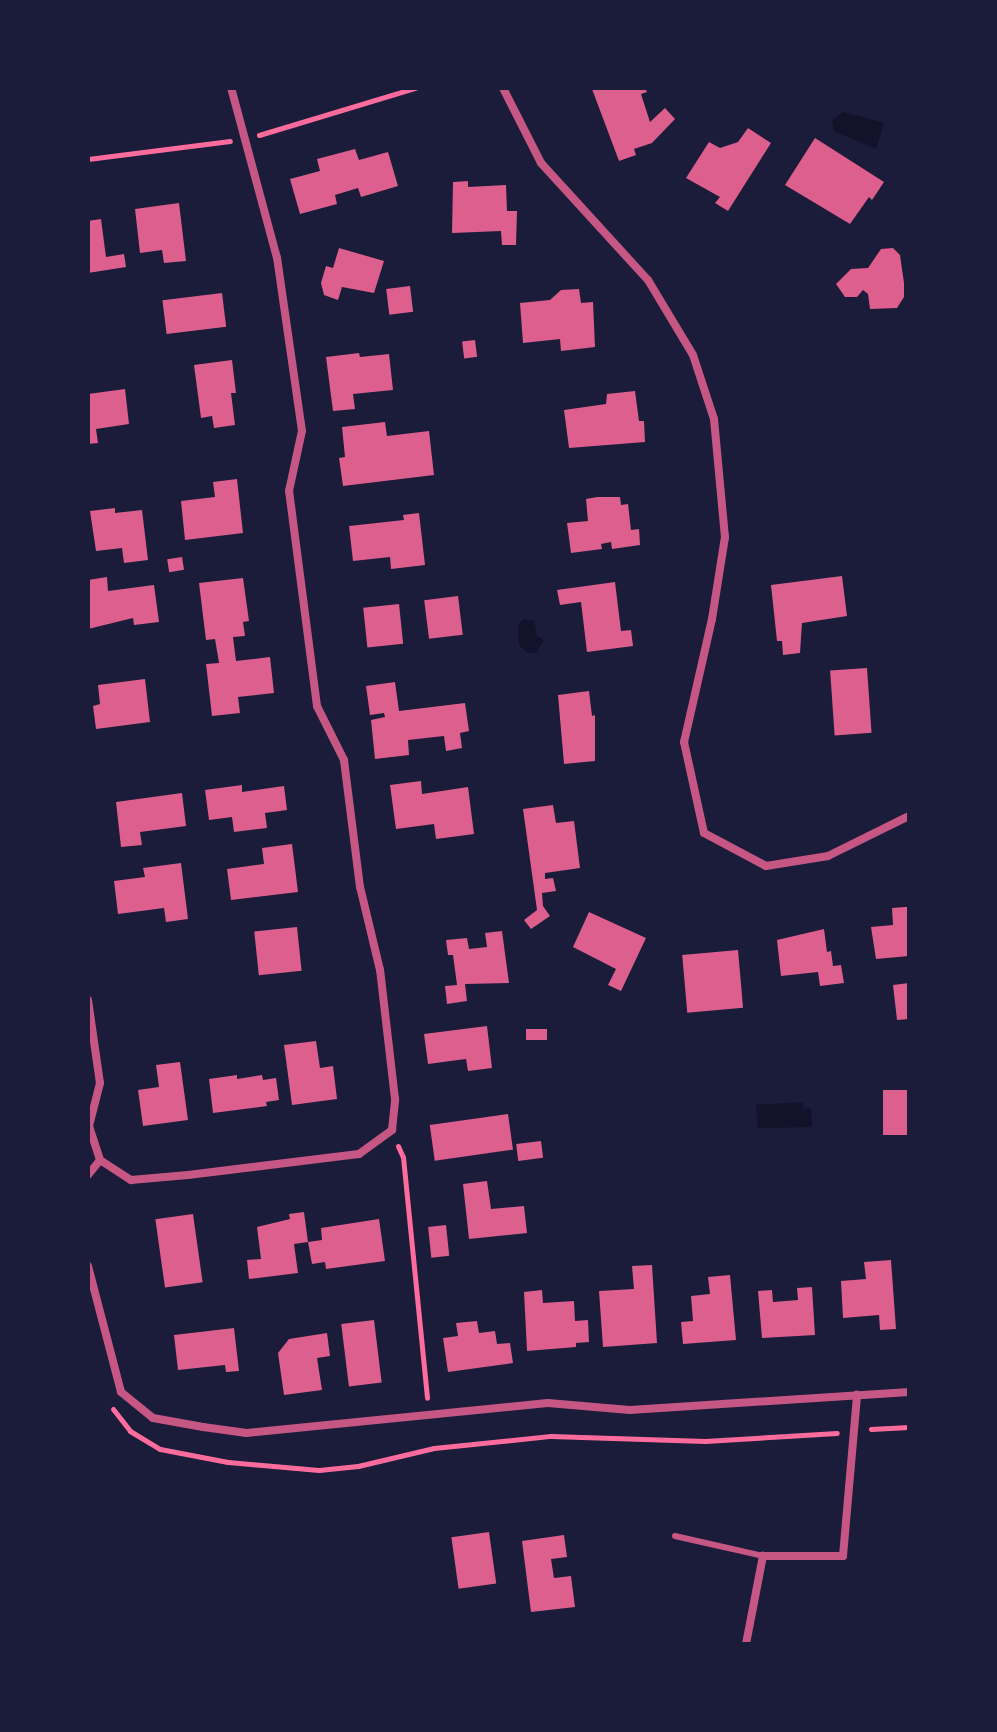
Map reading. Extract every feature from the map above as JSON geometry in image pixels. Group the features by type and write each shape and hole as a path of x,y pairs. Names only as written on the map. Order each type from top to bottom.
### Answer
{"street":[{"path":"89,1003 100,1083 89,1126 100,1160 131,1180 359,1154 392,1130 395,1099 380,970 360,887 344,760 317,706 289,491 302,431 277,258 231,88"},
{"path":"503,88 541,163 648,280 693,355 714,419 725,537 712,619 684,742 704,833 766,866 828,856 909,816"},
{"path":"88,1175 100,1160"},
{"path":"88,1266 121,1392 153,1418 247,1433 548,1403 630,1410 909,1392"},
{"path":"746,1644 763,1556 843,1556 857,1395"}],"lane":[{"path":"675,1536 763,1556"}],"path":[{"path":"392,1130 403,1157 429,1414"},
{"path":"110,1405 130,1431 160,1449 228,1462 319,1470 358,1466 434,1448 551,1436 705,1441 909,1427"}],"shaded area":[{"path":"843,112 884,123 876,149 834,131 832,121"},
{"path":"523,619 534,621 537,636 544,640 536,653 527,653 519,645 518,625"},
{"path":"803,1102 803,1109 811,1108 812,1127 758,1128 756,1105"}],"building":[{"path":"645,88 647,92 641,94 650,122 665,108 675,119 652,143 634,149 636,155 619,161 592,89"},
{"path":"748,128 771,143 728,211 715,203 720,197 686,178 709,142 720,148 738,142"},
{"path":"815,138 884,182 850,224 785,185"},
{"path":"355,149 359,160 388,152 398,186 361,197 358,188 335,195 337,204 300,214 290,179 320,171 317,159"},
{"path":"468,181 468,187 506,185 507,211 517,211 516,245 502,245 501,231 452,233 453,182"},
{"path":"179,203 186,261 164,263 162,250 140,253 135,209"},
{"path":"101,219 106,257 124,254 126,267 88,273 88,221"},
{"path":"339,248 384,261 374,293 342,287 338,300 324,295 321,283 326,266 333,268"},
{"path":"893,248 900,255 904,283 904,297 897,308 870,309 868,294 863,290 857,297 845,297 836,284 851,269 868,268 881,249"},
{"path":"410,286 413,312 389,315 386,289"},
{"path":"579,289 581,303 593,302 595,347 561,351 560,339 523,343 520,303 550,300 561,290"},
{"path":"222,293 226,327 167,334 162,300"},
{"path":"475,340 477,357 464,358 462,342"},
{"path":"359,353 360,357 389,354 393,390 353,394 355,409 333,411 326,357"},
{"path":"232,360 236,393 231,393 235,425 214,428 212,416 201,418 194,365"},
{"path":"125,389 129,424 96,429 98,443 88,444 88,394"},
{"path":"635,391 639,421 644,421 645,442 569,448 564,410 606,404 607,394"},
{"path":"385,422 387,436 429,431 434,475 343,486 339,458 345,457 342,427"},
{"path":"237,479 243,533 185,540 181,501 215,497 213,482"},
{"path":"620,497 621,505 628,504 631,530 639,529 640,545 612,549 611,542 601,544 602,549 571,553 567,523 588,521 586,499"},
{"path":"115,508 115,513 142,510 148,560 124,563 122,548 96,551 90,511"},
{"path":"419,513 425,565 391,569 390,557 353,561 349,526 404,520 403,515"},
{"path":"182,557 184,570 169,572 167,559"},
{"path":"842,576 847,616 802,623 800,653 783,655 782,641 777,641 771,585"},
{"path":"107,577 108,591 154,585 159,622 134,625 133,618 88,629 88,580"},
{"path":"243,578 249,621 243,622 245,636 233,637 236,661 270,657 274,693 238,697 240,713 212,716 206,664 219,663 215,639 206,640 199,583"},
{"path":"615,582 621,631 631,630 633,646 587,652 581,602 560,605 557,590"},
{"path":"458,596 463,635 429,639 424,600"},
{"path":"399,604 403,644 367,648 363,608"},
{"path":"867,668 872,733 835,735 830,671"},
{"path":"145,679 150,722 96,729 93,706 100,704 98,685"},
{"path":"395,682 399,711 465,703 469,731 460,733 462,748 446,751 444,736 408,740 409,755 375,759 371,720 385,717 384,713 370,715 366,686"},
{"path":"589,691 592,716 595,715 595,761 564,764 558,695"},
{"path":"421,781 422,794 468,787 474,834 436,839 434,824 396,829 390,785"},
{"path":"242,785 242,792 284,786 287,810 265,813 267,828 234,832 232,817 209,820 205,790"},
{"path":"182,793 186,826 140,832 142,845 121,847 116,802"},
{"path":"553,805 556,823 574,821 580,868 545,873 545,879 553,878 556,891 542,893 543,906 550,916 531,929 524,920 537,910 523,809"},
{"path":"292,844 298,892 231,900 227,869 264,864 262,848"},
{"path":"181,863 188,919 166,922 164,908 118,914 114,881 145,877 143,868"},
{"path":"909,907 909,956 876,959 871,927 893,925 892,908"},
{"path":"589,912 646,938 621,991 608,985 616,969 573,947"},
{"path":"297,927 302,971 259,975 254,931"},
{"path":"824,929 827,952 831,951 833,966 841,965 844,983 820,986 818,972 781,976 777,940"},
{"path":"502,931 509,983 465,984 467,1001 447,1004 445,986 457,985 453,955 448,955 446,940 467,938 469,949 487,947 485,933"},
{"path":"738,950 743,1008 687,1013 682,955"},
{"path":"909,983 909,1019 897,1020 893,985"},
{"path":"487,1026 492,1068 468,1071 466,1059 428,1064 424,1034"},
{"path":"526,1029 547,1029 547,1040 526,1040"},
{"path":"316,1041 320,1068 333,1066 337,1099 292,1105 284,1045"},
{"path":"180,1062 188,1120 143,1126 138,1090 159,1087 156,1065"},
{"path":"237,1075 237,1079 262,1075 263,1080 276,1078 279,1100 266,1102 267,1106 213,1113 209,1079"},
{"path":"883,1090 909,1090 909,1135 883,1135"},
{"path":"508,1114 513,1150 435,1161 430,1125"},
{"path":"541,1141 543,1158 518,1161 516,1144"},
{"path":"487,1181 491,1209 524,1206 527,1233 469,1239 463,1184"},
{"path":"304,1212 308,1242 294,1244 298,1273 249,1279 247,1260 261,1259 257,1227 290,1219 289,1214"},
{"path":"193,1214 203,1282 165,1288 155,1219"},
{"path":"379,1219 385,1261 326,1269 325,1262 312,1264 308,1242 322,1240 321,1228"},
{"path":"446,1225 449,1256 431,1258 428,1227"},
{"path":"891,1260 896,1329 880,1330 879,1315 843,1318 841,1281 866,1279 864,1262"},
{"path":"652,1265 657,1343 603,1347 599,1291 634,1289 632,1266"},
{"path":"730,1275 736,1340 683,1344 681,1322 693,1321 691,1296 710,1294 708,1277"},
{"path":"812,1287 815,1335 762,1338 758,1291 772,1290 773,1302 798,1300 797,1288"},
{"path":"542,1290 543,1303 574,1301 575,1321 588,1320 589,1342 576,1343 576,1347 527,1351 524,1292"},
{"path":"374,1320 382,1383 349,1387 341,1324"},
{"path":"477,1321 479,1333 495,1331 497,1344 510,1343 513,1363 448,1372 443,1338 458,1336 456,1323"},
{"path":"234,1328 239,1371 226,1372 225,1365 178,1370 174,1335"},
{"path":"327,1333 330,1356 317,1358 322,1390 284,1395 278,1353 289,1339"},
{"path":"489,1532 496,1583 459,1589 451,1537"},
{"path":"564,1535 567,1557 551,1559 554,1578 571,1576 575,1607 531,1612 522,1541"}]}
